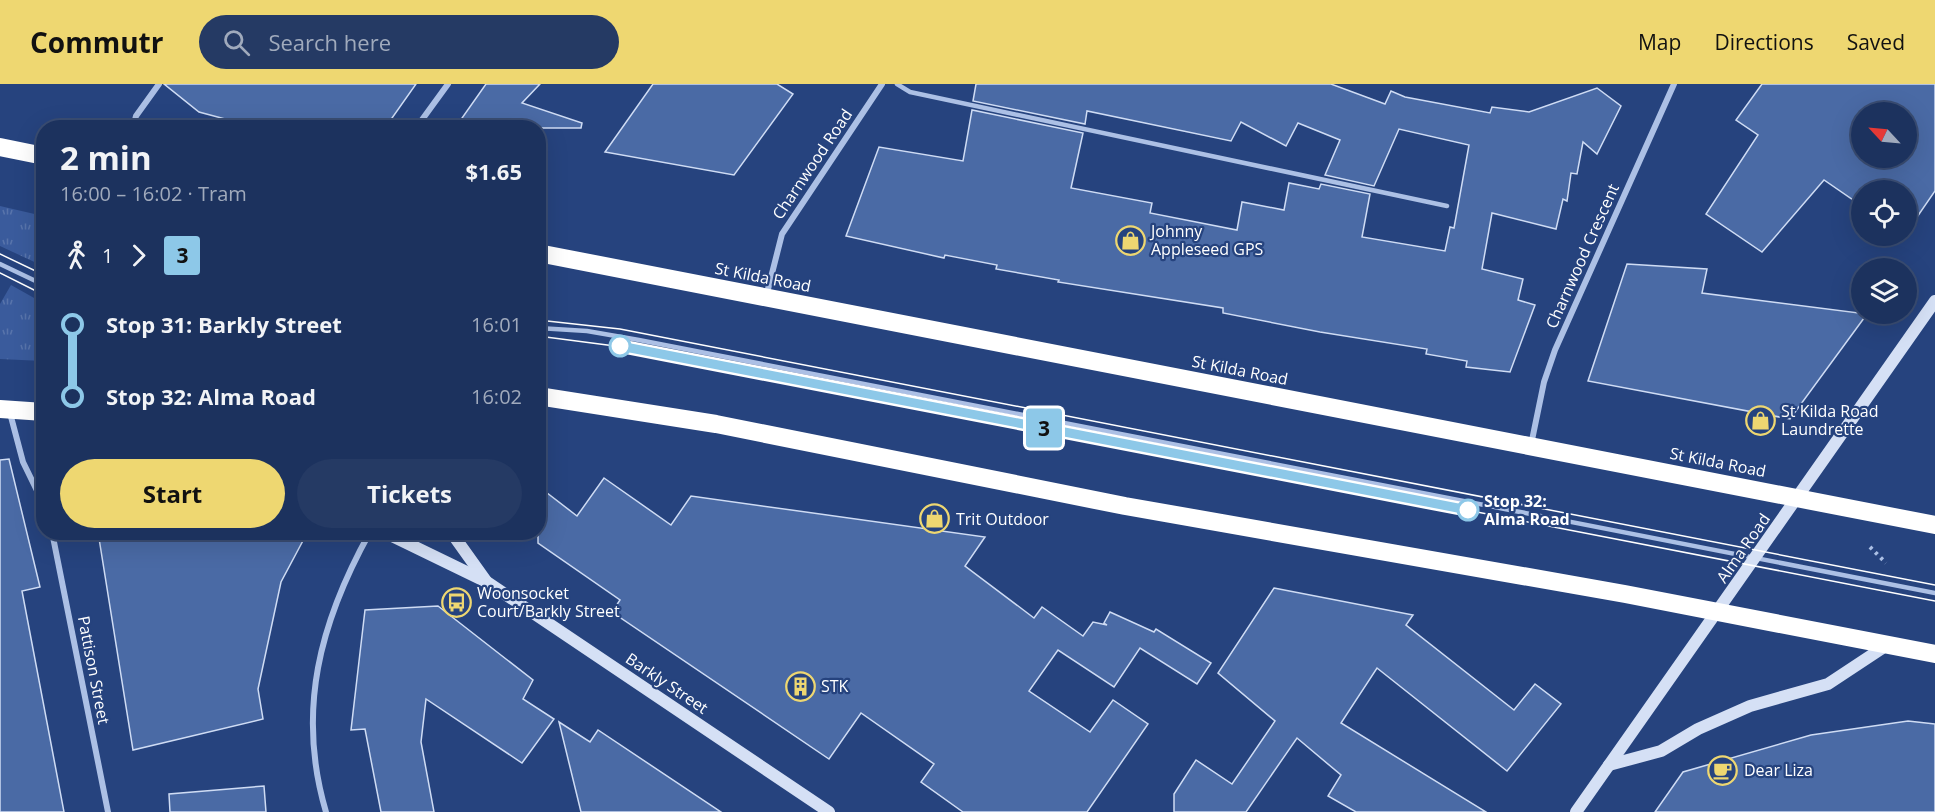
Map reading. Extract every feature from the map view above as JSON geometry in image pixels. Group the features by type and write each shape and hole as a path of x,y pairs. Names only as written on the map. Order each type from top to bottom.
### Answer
{"highway":[{"path":"0,147 36,154"},
{"name":"St Kilda Road","path":"546,255 1935,525"},
{"path":"546,397 716,424 1125,506 1625,594 1935,654"},
{"path":"4,409 36,411"}],"street":[{"path":"135,120 159,84"},
{"path":"422,120 448,84"},
{"name":"Charnwood Road","path":"766,297 782,234 882,84"},
{"name":"Charnwood Crescent","path":"1531,445 1544,381 1562,333 1674,84"},
{"name":"Alma Road","path":"1576,812 1935,302"},
{"path":"4,409 23,462 36,489"},
{"name":"Pattison Street","path":"54,540 108,812"},
{"path":"326,812 317,769 312,726 314,686 320,649 332,614 366,540"},
{"name":"Barkly Street","path":"400,540 487,582 829,812"},
{"name":"Barkly Street","path":"457,540 487,582"},
{"path":"1609,765 1661,751 1698,729 1750,706 1828,684 1887,645"}],"lane":[{"path":"897,84 909,92 1448,206"},
{"path":"0,264 36,281"},
{"path":"546,328 586,331 639,340 1935,592"}],"path":[{"path":"1870,548 1883,563"}],"green space":[{"path":"0,206 36,214 36,263 0,246"},
{"path":"11,285 36,299 36,361 0,359 0,304"}],"building":[{"path":"164,84 416,84 391,120 229,120 199,112"},
{"path":"486,84 540,84 522,103 582,123 581,128 546,128 546,120 461,120"},
{"path":"653,84 777,84 793,94 734,175 605,152"},
{"path":"976,84 1331,84 1385,104 1391,91 1405,97 1490,113 1492,107 1529,112 1597,88 1621,106 1597,154 1583,142 1577,174 1571,173 1567,201 1563,199 1556,229 1492,213 1482,269 1523,279 1518,300 1535,305 1510,372 1466,367 1467,361 1426,354 1427,349 1320,332 1223,313 1223,308 1058,282 1059,280 996,269 997,265 945,255 944,258 846,236 879,147 963,161 972,110 1083,133 1071,188 1152,203 1150,213 1237,230 1242,202 1284,210 1289,183 1319,189 1321,184 1370,194 1362,237 1445,251 1450,227 1454,228 1469,145 1399,129 1374,186 1325,175 1340,140 1298,123 1286,146 1241,122 1231,141 1087,111 1085,124 973,101"},
{"path":"1762,84 1935,84 1935,191 1917,217 1917,180 1851,180 1851,198 1824,180 1762,252 1706,214 1758,135 1736,120"},
{"path":"1627,264 1707,269 1702,293 1851,312 1851,324 1860,324 1790,419 1588,381"},
{"path":"9,459 40,587 22,591 64,812 0,812 0,460"},
{"path":"604,478 671,525 691,496 985,537 965,566 1034,618 1042,607 1083,636 1093,622 1107,625 1104,623 1110,612 1154,632 1156,629 1211,663 1197,684 1140,648 1114,687 1058,650 1029,691 1090,732 1113,700 1148,724 1087,812 963,812 921,782 934,764 861,713 829,759 612,612 620,600 538,543 538,540 546,540 546,492 577,516"},
{"path":"99,540 303,540 281,582 258,689 263,719 133,750"},
{"path":"1274,588 1413,615 1406,625 1514,710 1535,684 1561,704 1507,771 1377,668 1341,723 1486,812 1356,812 1328,796 1341,775 1297,738 1246,812 1174,812 1174,794 1196,760 1232,784 1275,721 1218,673"},
{"path":"438,606 533,680 523,699 554,719 522,763 426,699 421,742 434,812 381,812 365,729 351,730 365,610"},
{"path":"1908,721 1935,724 1935,812 1655,812 1683,772 1811,735"},
{"path":"559,722 590,742 598,730 721,812 581,812"},
{"path":"264,786 266,812 170,812 169,794"}],"tram line":[{"path":"0,254 36,271"},
{"path":"0,273 36,291"},
{"path":"546,321 620,329 1935,585"},
{"path":"546,337 638,349 1935,601"},
{"name":"3","path":"620,346 1468,510"}],"place":[{"name":"Johnny Appleseed GPS","path":"1130,240"},
{"name":"St Kilda Road Laundrette","path":"1760,420"},
{"name":"Stop 32: Alma Road","path":"1468,510"},
{"name":"Trit Outdoor","path":"935,519"},
{"name":"Woonsocket Court/Barkly Street","path":"456,602"},
{"name":"STK","path":"800,686"},
{"name":"Dear Liza","path":"1723,770"}]}
